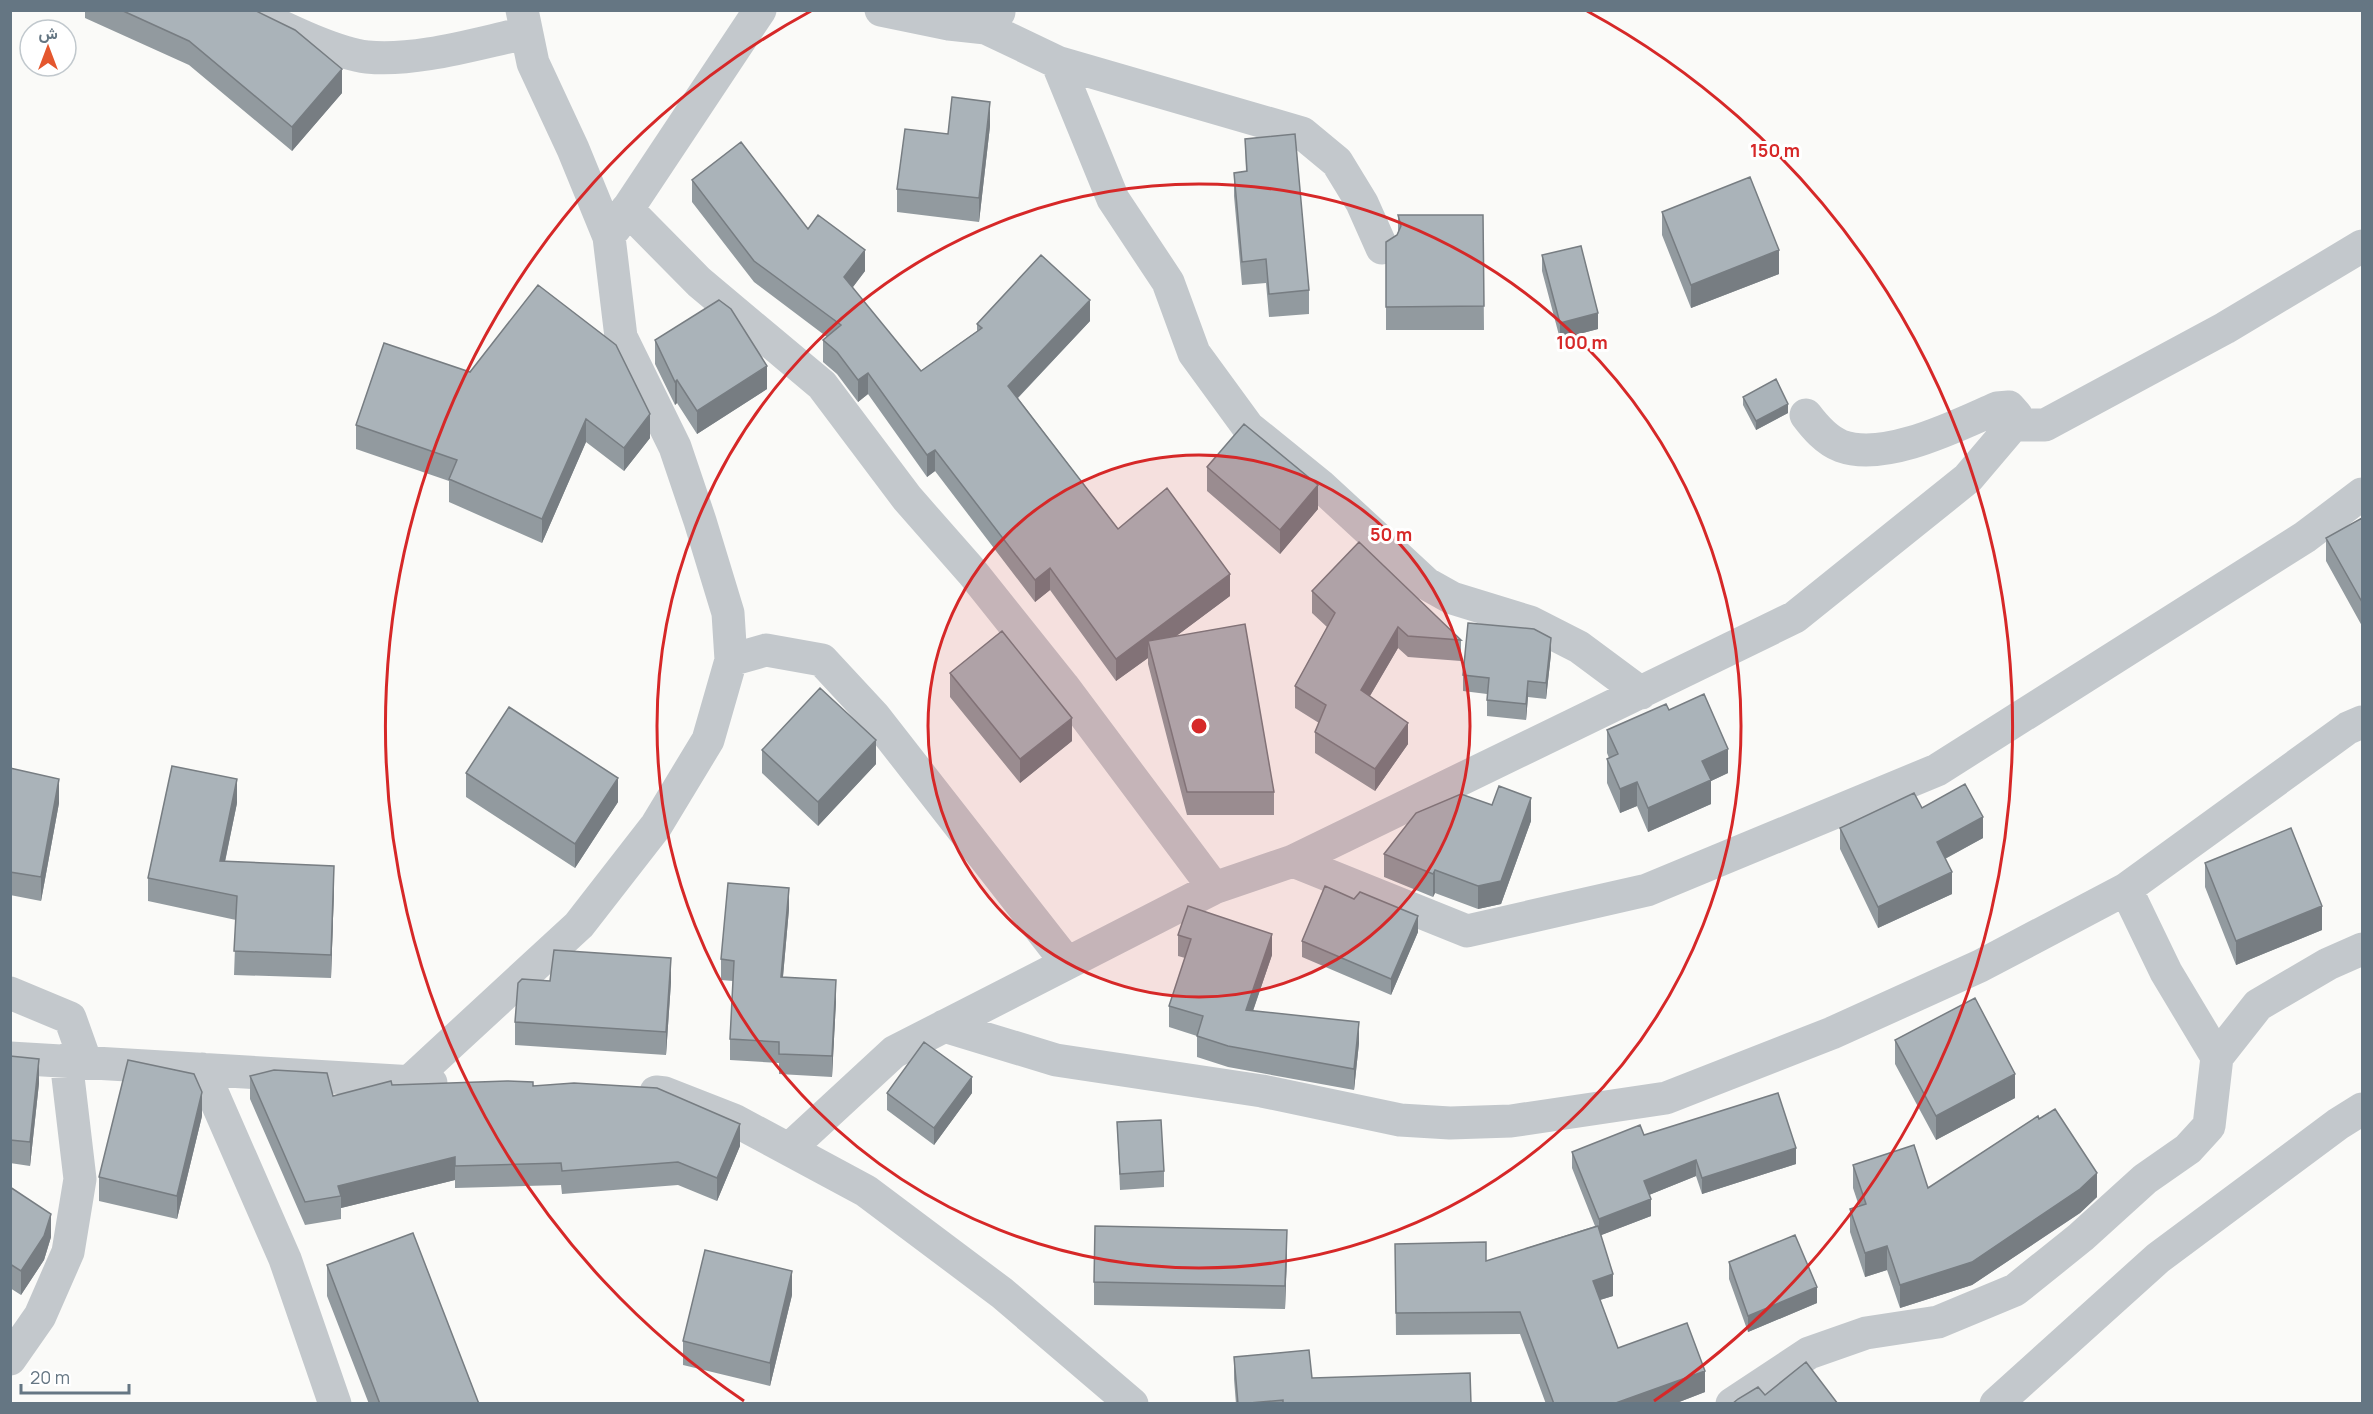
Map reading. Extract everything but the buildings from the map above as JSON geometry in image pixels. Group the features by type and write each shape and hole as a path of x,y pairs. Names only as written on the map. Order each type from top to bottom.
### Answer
{"street":[{"path":"246,10 311,40 366,57 417,54 524,22 533,63 573,149 609,237 621,337 675,447 728,613 731,660 708,740 656,826 579,926 409,1082"},
{"path":"609,237 760,10"},
{"path":"881,10 950,24 993,19 1057,62 1302,133 1337,162 1362,203 1382,248"},
{"path":"1057,62 1113,199 1168,282 1194,353 1248,427 1321,486 1427,584 1452,598 1530,622 1579,647 1641,693"},
{"path":"627,209 699,282 822,385 907,498 972,572 1062,686 1214,888"},
{"path":"2013,425 2045,425 2225,328 2362,246"},
{"path":"789,1149 894,1052 1214,888 1293,861 1795,617 1968,478 2013,425 2016,415 2009,407 1997,408 1915,442 1875,450 1841,446 1821,433 1806,415"},
{"path":"1293,861 1467,932 1647,890 1937,770 2305,537 2362,494"},
{"path":"731,660 766,650 822,660 874,716 1067,963"},
{"path":"944,1026 1056,1060 1262,1091 1400,1120 1450,1124 1511,1121 1666,1098 1832,1033 1980,966 2126,889 2261,789 2348,728 2362,722"},
{"path":"2126,889 2166,972 2217,1057"},
{"path":"1732,1404 1809,1353 1866,1333 1938,1322 2015,1290 2081,1237 2145,1179 2188,1149 2209,1126 2217,1057 2258,1005 2328,964 2362,949"},
{"path":"10,993 70,1018 75,1060 80,1179 68,1252 40,1316 10,1359"},
{"path":"10,1058 464,1084"},
{"path":"202,1069 285,1259 335,1404"},
{"path":"623,1090 665,1093 734,1120 875,1198 1002,1293 1132,1404"},
{"path":"1996,1404 2157,1258 2338,1124 2362,1109"}]}
